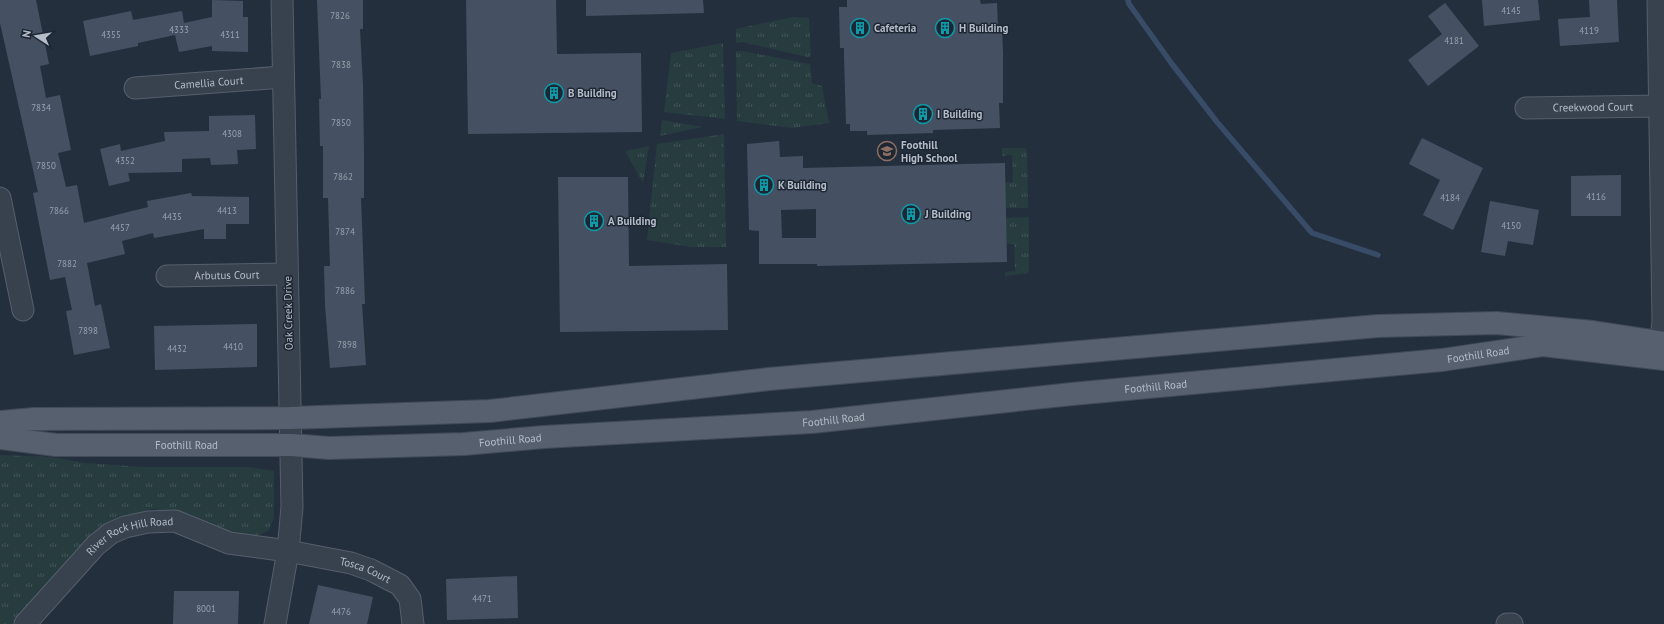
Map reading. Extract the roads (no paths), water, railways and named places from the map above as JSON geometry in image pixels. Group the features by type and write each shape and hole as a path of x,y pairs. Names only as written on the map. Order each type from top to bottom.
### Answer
{"main road":[{"path":"0,422 34,419 290,418 490,410 768,379 1378,326 1496,323 1593,332 1662,350"},
{"name":"Foothill Road","path":"0,438 56,445 292,445 329,448 464,444 544,437 805,422 1072,394 1442,360 1543,344 1662,350"}],"street":[{"name":"Oak Creek Drive","path":"275,624 288,551 292,507 292,445 290,418 282,0"},
{"path":"1658,0 1663,210 1662,350"},
{"name":"Camellia Court","path":"135,88 283,77"},
{"name":"Creekwood Court","path":"1526,108 1660,106"},
{"path":"0,198 23,310"},
{"name":"Arbutus Court","path":"167,276 287,274"},
{"name":"River Rock Hill Road","path":"25,624 96,545 111,533 125,526 148,522 175,521 230,544 288,551"},
{"name":"Tosca Court","path":"288,551 351,563 371,570 400,585 410,599 413,624"},
{"path":"1507,624 1512,624"}],"waterway":[{"path":"1128,0 1129,4 1172,64 1217,122 1312,233 1378,255"}],"place":[{"name":"Cafeteria","path":"860,28"},
{"name":"H Building","path":"945,28"},
{"name":"B Building","path":"554,93"},
{"name":"I Building","path":"923,114"},
{"name":"Foothill High School","path":"887,151"},
{"name":"K Building","path":"764,185"},
{"name":"J Building","path":"911,214"},
{"name":"A Building","path":"594,221"}]}
